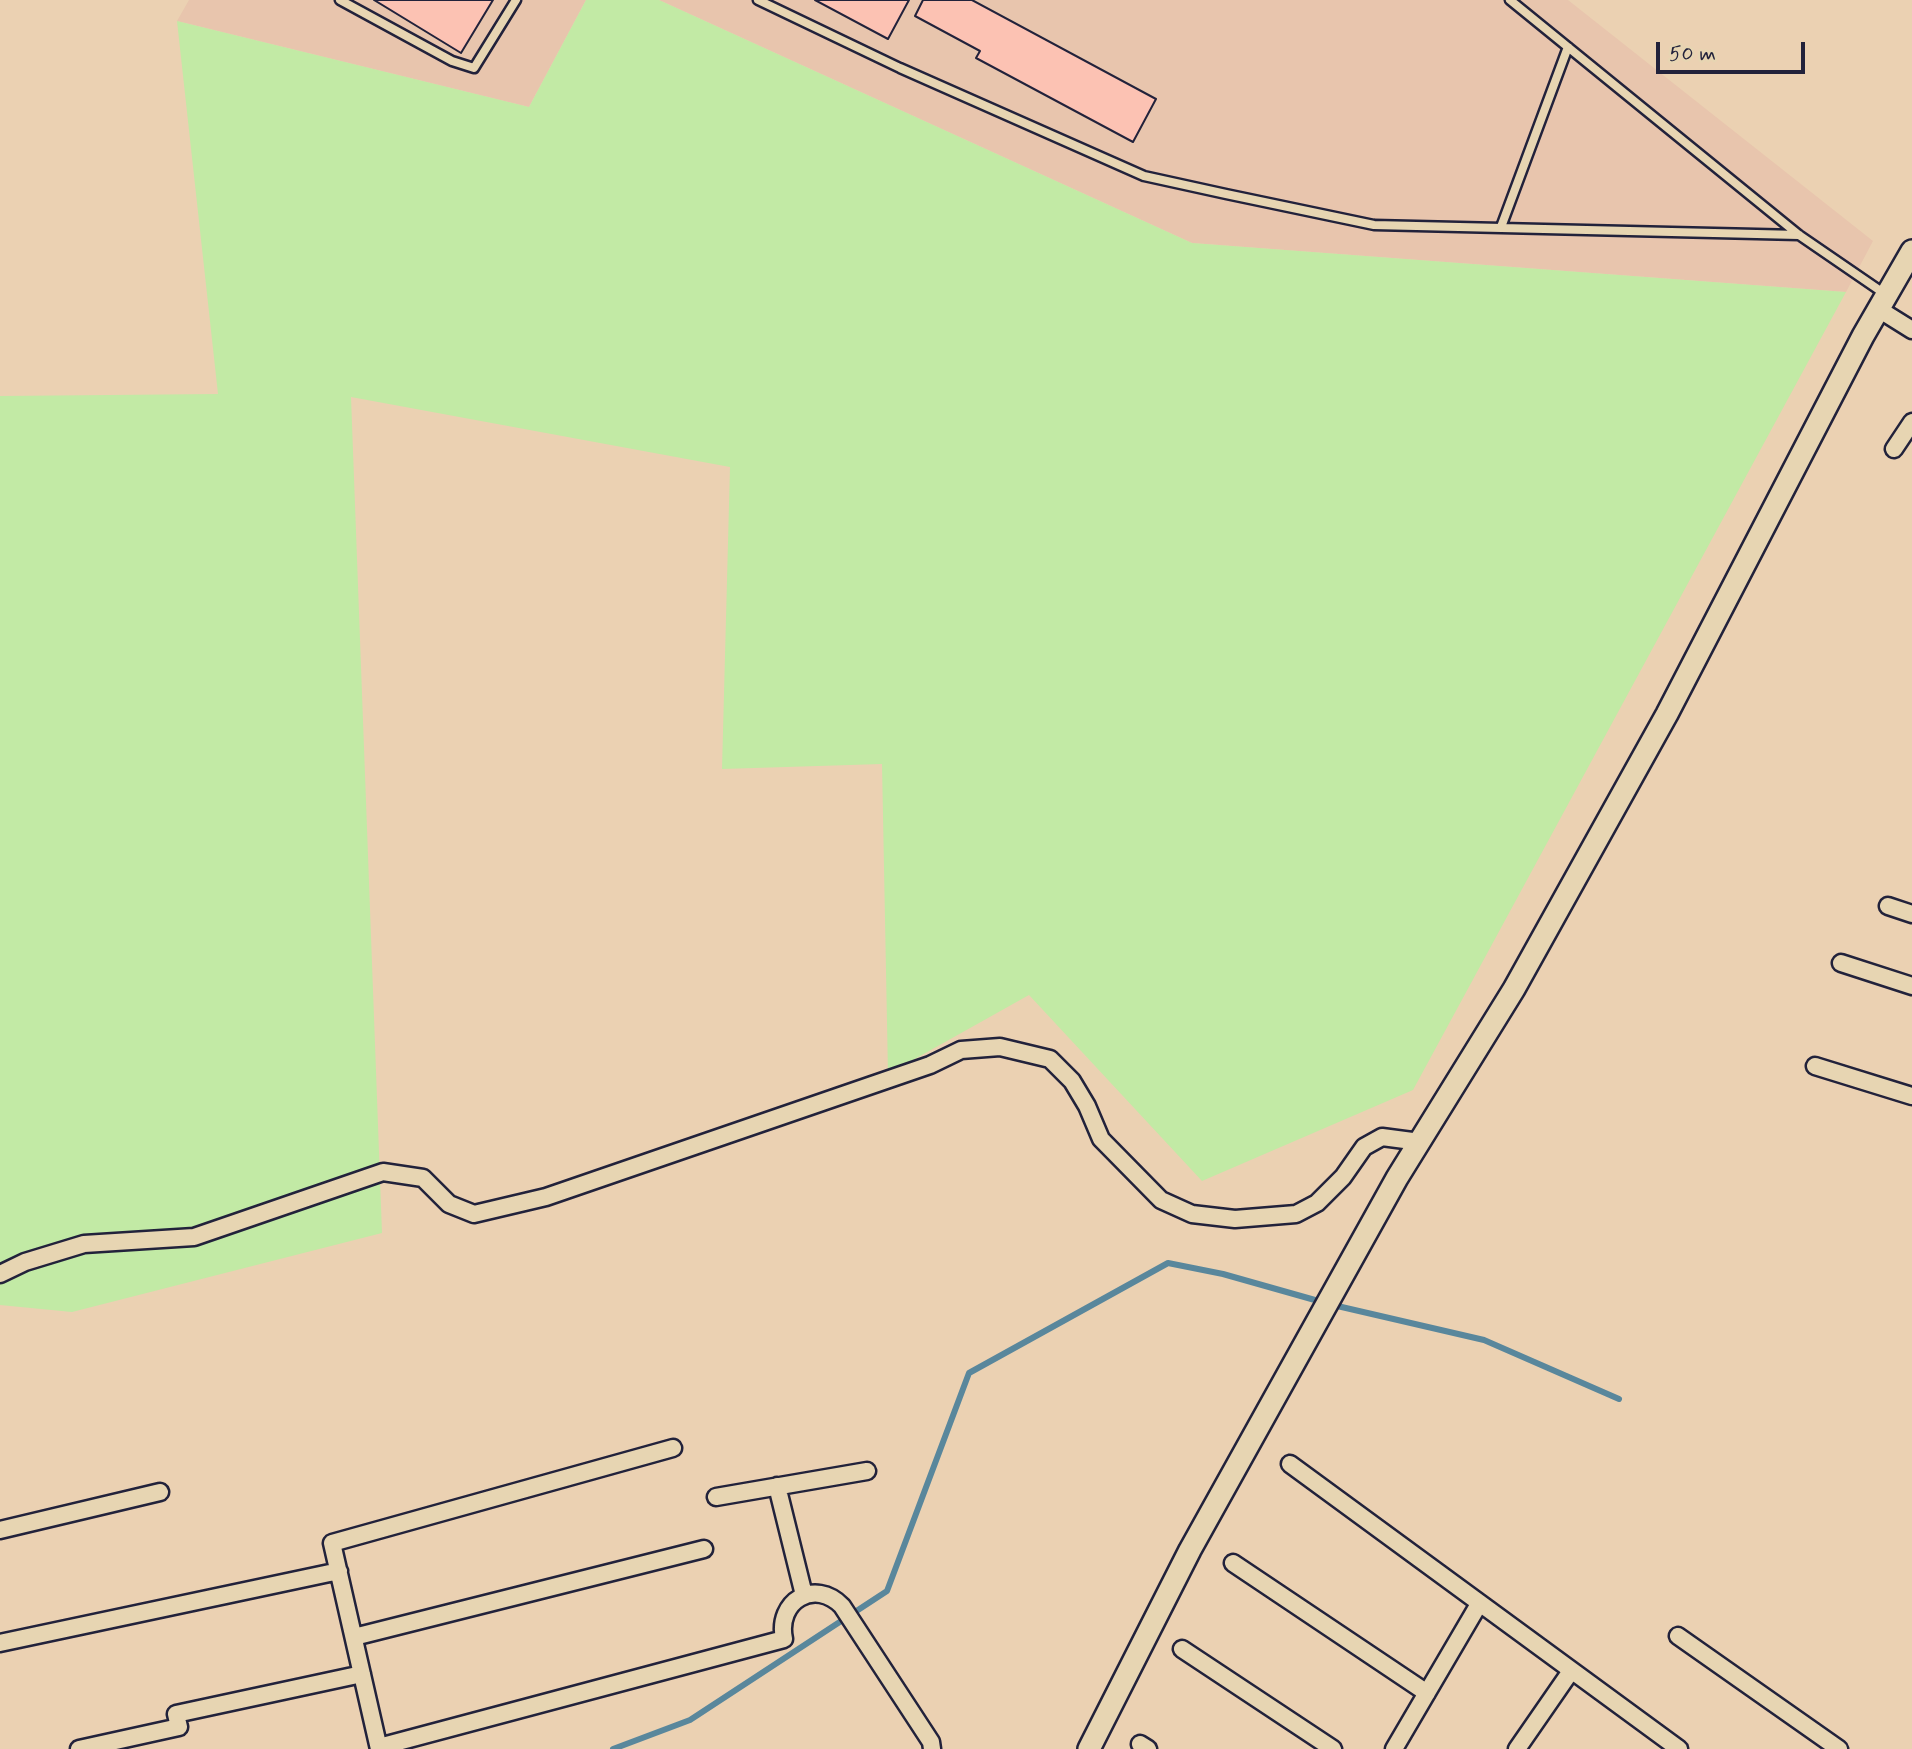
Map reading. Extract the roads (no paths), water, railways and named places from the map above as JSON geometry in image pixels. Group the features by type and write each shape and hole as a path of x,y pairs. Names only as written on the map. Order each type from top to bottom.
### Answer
{"street":[{"path":"1089,1749 1190,1550 1397,1178 1514,989 1660,726 1857,348 1912,251"},
{"path":"1884,303 1912,330"},
{"path":"1894,449 1912,422"},
{"path":"1888,906 1912,914"},
{"path":"1841,962 1912,986"},
{"path":"0,1274 25,1262 84,1244 194,1237 383,1172 423,1178 449,1204 474,1214 546,1197 930,1065 961,1050 1000,1047 1050,1059 1072,1081 1101,1139 1161,1200 1192,1214 1236,1219 1296,1214 1317,1203 1343,1177 1364,1147 1382,1137 1420,1142"},
{"path":"1815,1066 1912,1096"},
{"path":"673,1448 332,1543 379,1748 784,1639 785,1613 804,1595 813,1594 829,1596 842,1606 931,1742 932,1749"},
{"path":"1290,1464 1679,1749"},
{"path":"716,1497 867,1471"},
{"path":"777,1486 804,1595"},
{"path":"0,1530 160,1492"},
{"path":"354,1637 704,1549"},
{"path":"1233,1563 1427,1693"},
{"path":"0,1643 339,1571"},
{"path":"1394,1749 1479,1604"},
{"path":"1678,1636 1839,1749"},
{"path":"1182,1649 1333,1749"},
{"path":"1517,1749 1571,1671"},
{"path":"79,1749 179,1727 176,1714 362,1674"}],"lane":[{"path":"340,0 452,61 474,68 516,0"},
{"path":"758,0 900,68 1144,176 1374,225 1799,235"},
{"path":"1510,0 1884,303"},
{"path":"1502,228 1568,47"}],"waterway":[{"path":"613,1749 690,1720 887,1591 969,1373 1168,1263 1223,1274 1322,1302"},
{"path":"1333,1305 1484,1340 1619,1399"}]}
